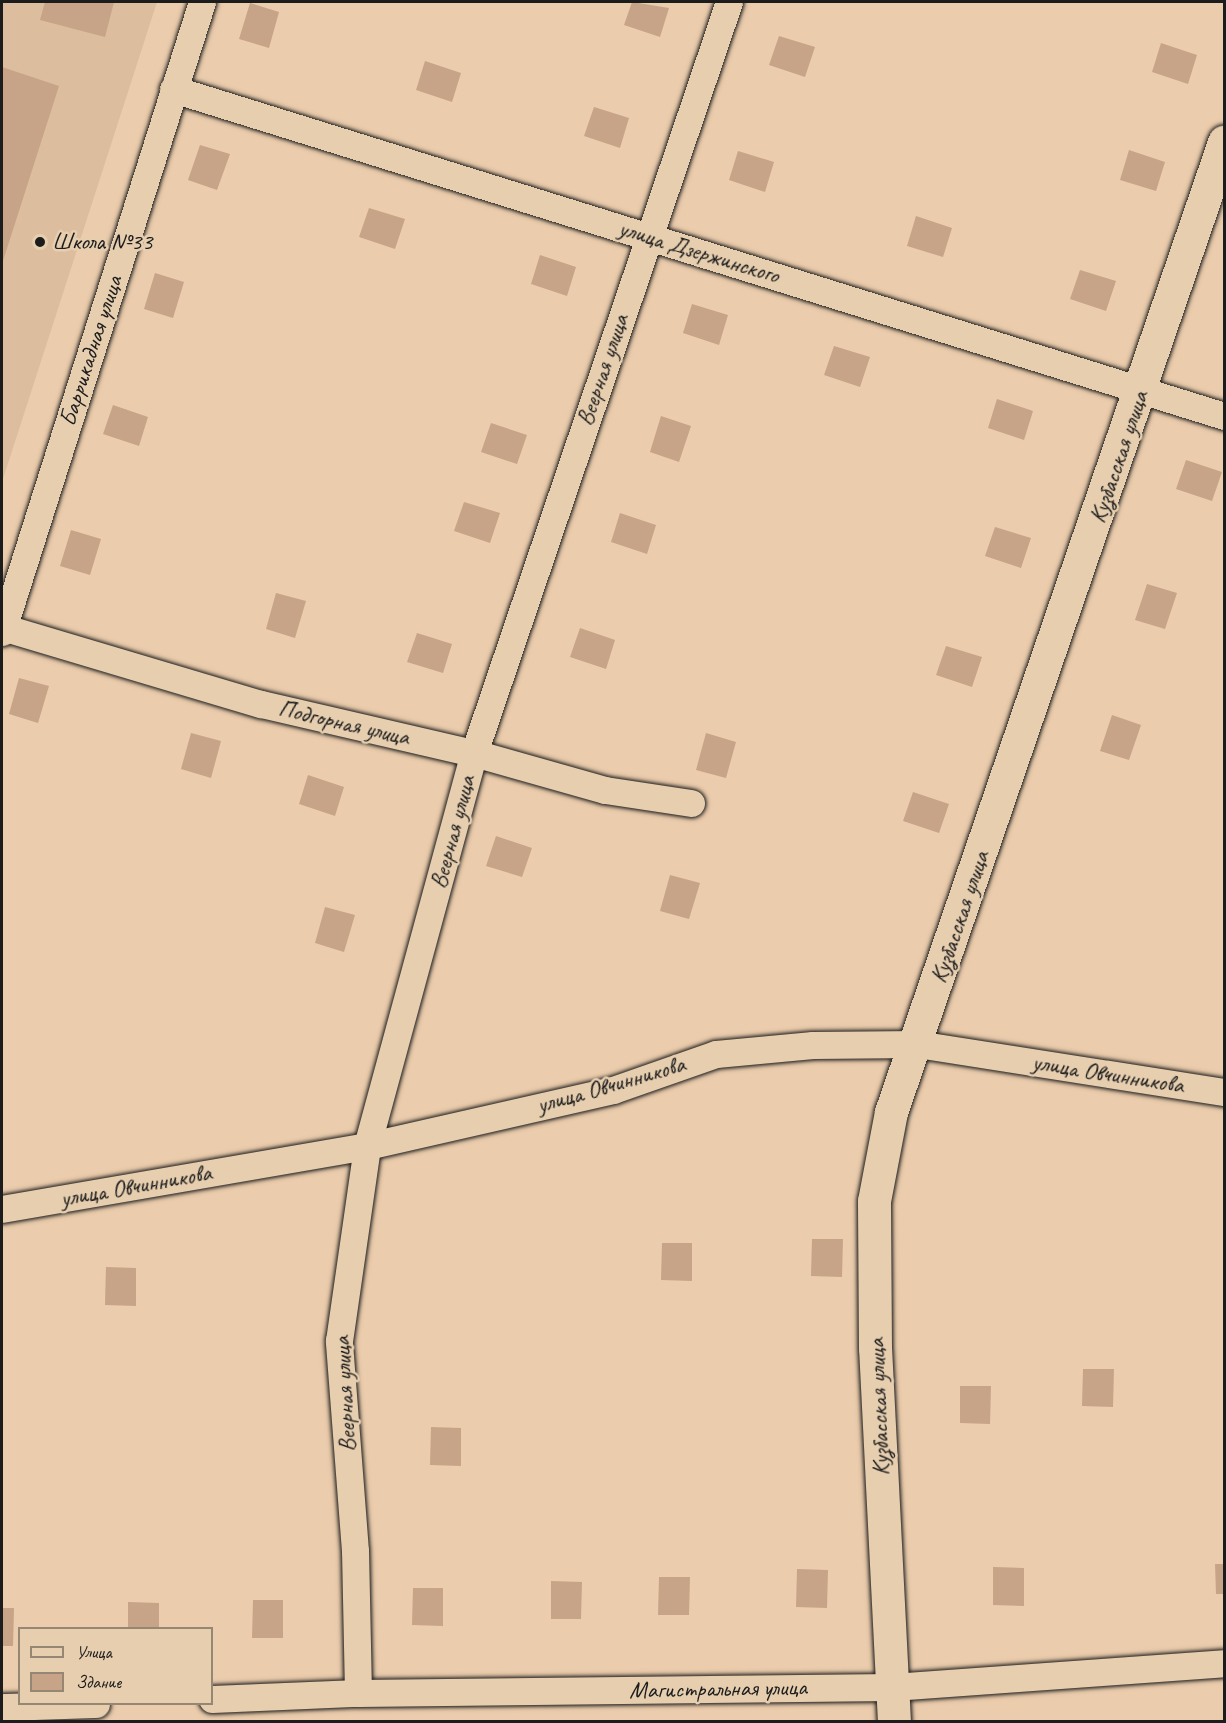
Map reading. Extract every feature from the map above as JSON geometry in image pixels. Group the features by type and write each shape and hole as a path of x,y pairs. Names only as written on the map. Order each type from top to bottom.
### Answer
{"street":[{"name":"Баррикадная улица","path":"2,629 202,2"},
{"name":"Веерная улица","path":"358,1693 355,1551 339,1341 368,1146 474,753 729,2"},
{"name":"улица Дзержинского","path":"173,89 1224,416"},
{"name":"Кузбасская улица","path":"894,1722 875,1348 874,1201 891,1112 917,1044 1142,390 1224,142"},
{"name":"Подгорная улица","path":"2,629 261,704 474,753 605,790 691,803"},
{"name":"улица Овчинникова","path":"2,1209 368,1146 613,1090 716,1054 813,1046 917,1044 1224,1092"},
{"name":"Магистральная улица","path":"213,1699 358,1693 892,1687 1224,1663"},
{"path":"2,1707 65,1705"}],"shaded area":[{"name":"Школа №33","path":"2,2 157,2 2,482"}],"building":[{"path":"45,2 114,2 105,37 40,20"},
{"path":"632,2 669,8 660,37 624,25"},
{"path":"250,3 279,12 269,48 239,39"},
{"path":"779,36 815,47 805,77 769,65"},
{"path":"1161,43 1197,55 1188,84 1152,72"},
{"path":"425,61 461,73 452,102 416,90"},
{"path":"2,67 59,86 2,264"},
{"path":"594,107 629,118 620,148 584,136"},
{"path":"200,145 230,154 217,190 188,180"},
{"path":"1129,150 1165,162 1156,191 1120,180"},
{"path":"738,151 774,162 765,192 729,180"},
{"path":"369,208 405,219 395,249 359,237"},
{"path":"916,216 952,228 943,257 907,246"},
{"path":"540,255 576,267 567,296 531,284"},
{"path":"1080,270 1116,281 1106,311 1070,299"},
{"path":"155,273 184,282 173,318 144,309"},
{"path":"692,304 728,315 719,345 683,333"},
{"path":"834,346 870,357 860,387 824,375"},
{"path":"997,399 1033,411 1024,440 988,428"},
{"path":"113,405 148,417 139,446 103,434"},
{"path":"661,416 691,426 679,462 650,452"},
{"path":"491,423 527,435 517,464 481,452"},
{"path":"1186,460 1222,472 1212,501 1176,489"},
{"path":"464,502 500,513 490,543 454,531"},
{"path":"620,513 656,525 647,554 611,542"},
{"path":"995,527 1031,538 1021,568 985,556"},
{"path":"71,530 101,539 90,575 60,566"},
{"path":"1147,584 1177,593 1165,629 1135,620"},
{"path":"276,593 306,601 295,638 266,629"},
{"path":"580,628 615,640 606,669 570,657"},
{"path":"417,633 452,644 443,673 407,662"},
{"path":"946,646 982,657 972,687 936,675"},
{"path":"19,678 49,686 38,723 9,714"},
{"path":"1112,715 1141,725 1129,760 1100,751"},
{"path":"191,733 221,741 211,778 181,769"},
{"path":"706,733 736,742 726,778 696,770"},
{"path":"308,775 344,787 335,816 299,804"},
{"path":"913,792 949,804 939,833 903,821"},
{"path":"496,836 532,848 522,877 486,866"},
{"path":"670,875 700,883 689,919 660,911"},
{"path":"325,907 355,915 344,952 315,943"},
{"path":"812,1239 843,1239 842,1277 811,1276"},
{"path":"662,1243 692,1243 692,1281 661,1280"},
{"path":"106,1267 136,1268 136,1306 105,1305"},
{"path":"1083,1369 1114,1369 1113,1407 1082,1406"},
{"path":"960,1386 991,1386 990,1424 960,1423"},
{"path":"431,1427 461,1428 461,1466 430,1465"},
{"path":"1215,1564 1224,1564 1224,1594 1216,1594"},
{"path":"993,1567 1024,1568 1024,1606 993,1605"},
{"path":"797,1569 828,1570 827,1608 796,1607"},
{"path":"659,1577 690,1577 689,1615 658,1615"},
{"path":"551,1581 582,1582 581,1619 551,1619"},
{"path":"413,1588 443,1588 443,1626 412,1625"},
{"path":"253,1600 283,1600 283,1638 252,1638"},
{"path":"128,1602 159,1603 159,1627 128,1627"},
{"path":"2,1608 14,1608 13,1646 2,1646"}],"place":[{"name":"Школа №33","path":"40,242"}]}
